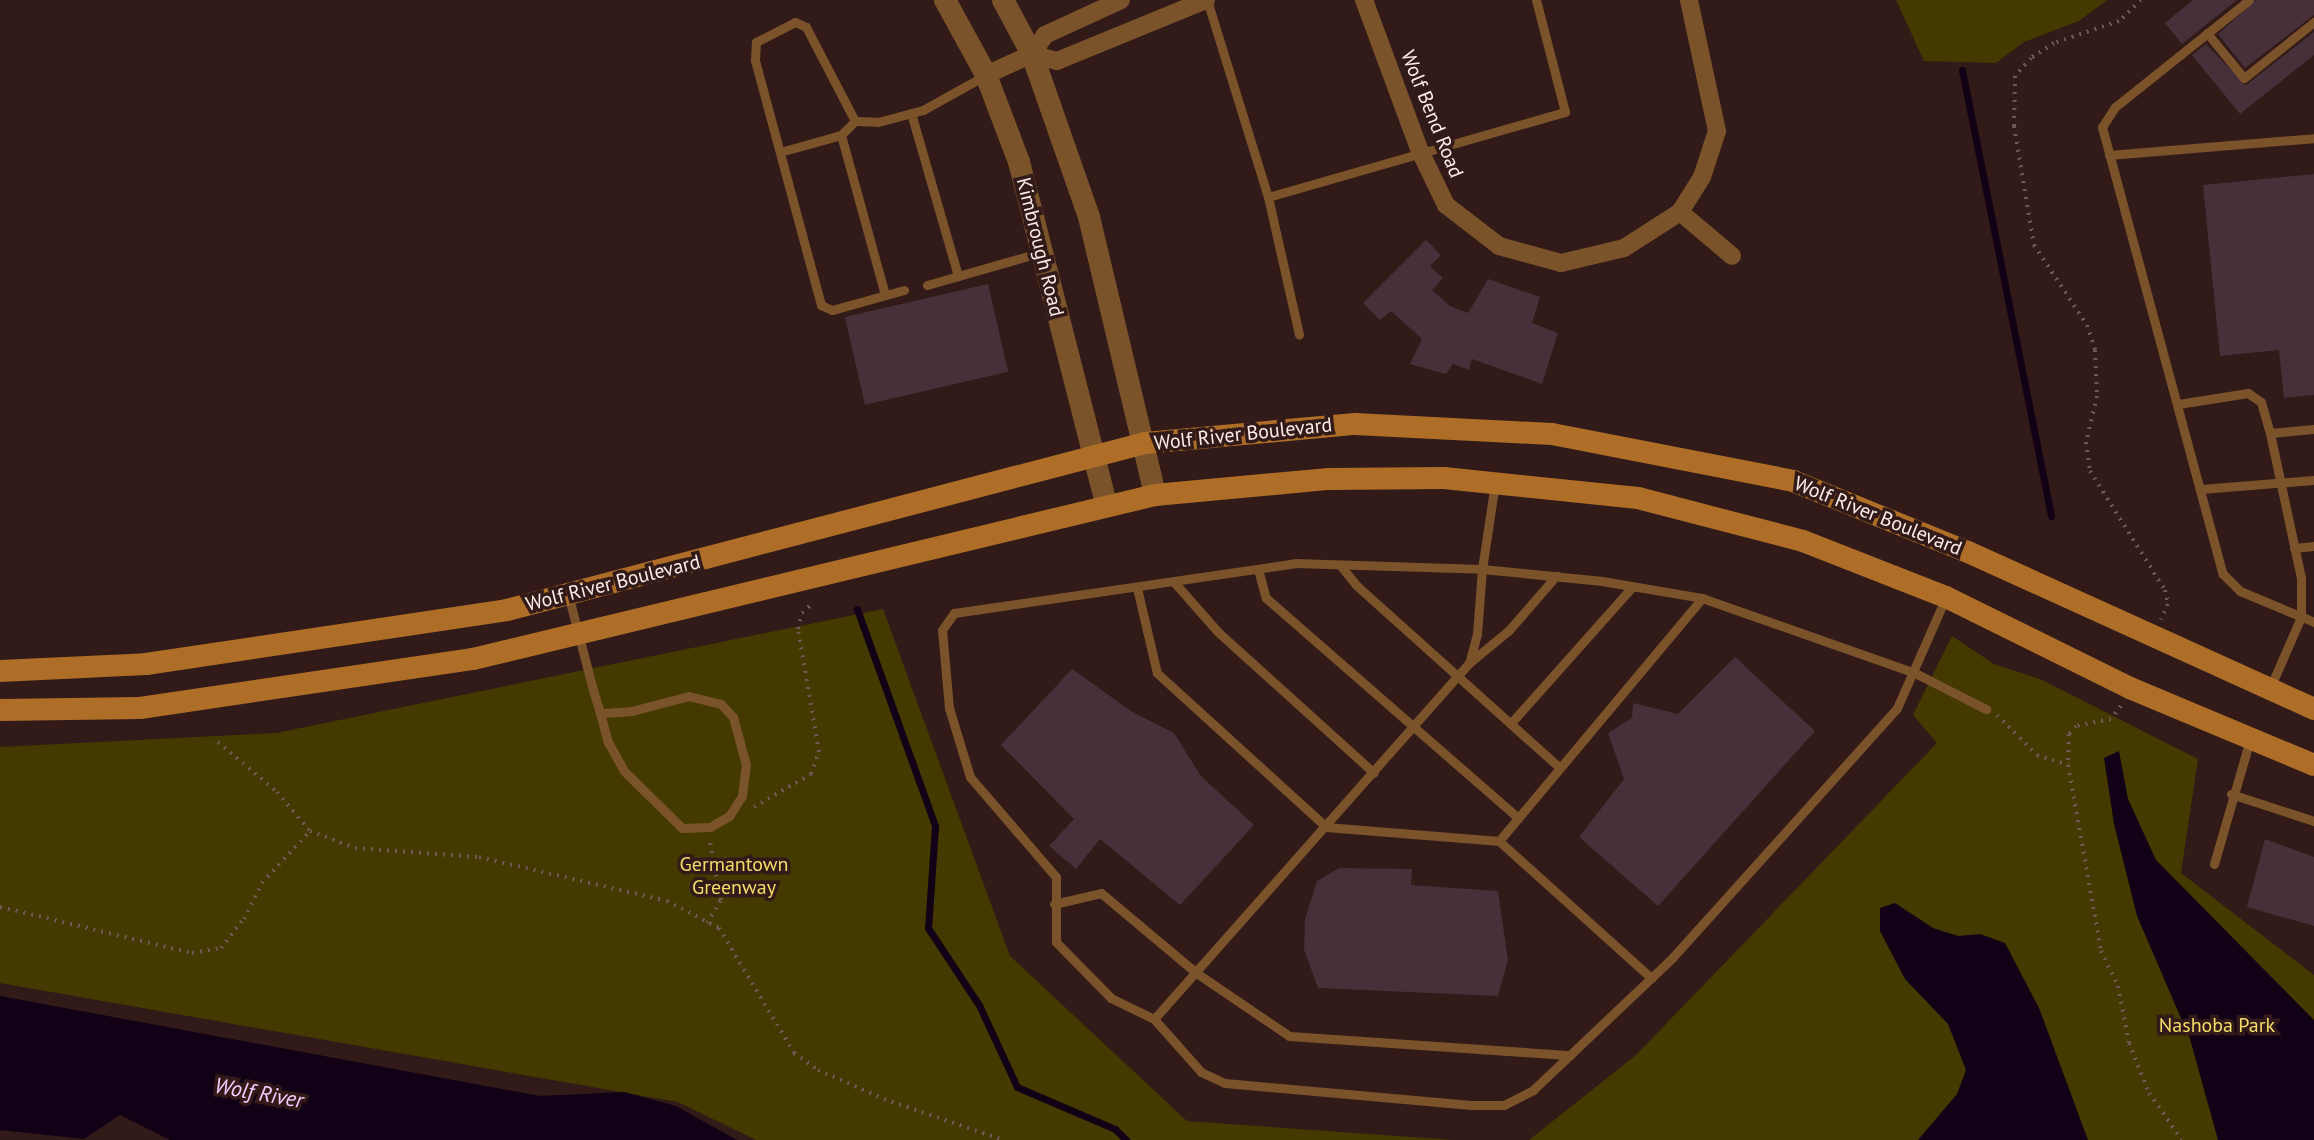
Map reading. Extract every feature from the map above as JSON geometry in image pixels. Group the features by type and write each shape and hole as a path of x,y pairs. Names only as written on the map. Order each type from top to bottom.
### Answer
{"main road":[{"name":"Wolf River Boulevard","path":"0,671 146,664 507,610 1145,443 1355,424 1552,434 1793,481 1968,552 2314,709"},
{"name":"Wolf River Boulevard","path":"0,710 140,708 473,659 1106,504 1155,495 1329,479 1444,478 1638,498 1803,541 1946,597 2130,688 2314,765"}],"street":[{"name":"Kimbrough Road","path":"945,0 986,75 1019,162 1106,504"},
{"path":"1003,0 1032,54 1089,217 1155,495"},
{"path":"986,75 1032,54 1045,35 1121,0"},
{"path":"1032,54 1057,61 1206,0"},
{"name":"Wolf Bend Road","path":"1364,0 1420,151 1446,205 1499,246 1561,263 1624,248 1680,212"},
{"path":"1689,0 1717,131 1702,177 1680,212 1732,256"}],"lane":[{"path":"1206,0 1268,197 1299,335"},
{"path":"1268,197 1420,151 1565,112 1536,0"},
{"path":"2249,0 2115,107 2102,127 2223,574 2240,591 2314,622"},
{"path":"855,121 806,27 795,22 756,42 755,60 821,305 832,310 904,290"},
{"path":"2207,33 2244,78 2314,22"},
{"path":"780,152 841,135 855,121 878,122 911,113 986,75"},
{"path":"911,113 958,276"},
{"path":"841,135 885,295"},
{"path":"2109,155 2314,138"},
{"path":"927,285 1042,252"},
{"path":"2178,404 2248,393 2261,402 2281,483 2301,601 2301,617 2269,691"},
{"path":"2270,433 2314,429"},
{"path":"2201,489 2314,480"},
{"path":"1469,663 1495,483"},
{"path":"2294,548 2314,546"},
{"path":"1340,565 1560,768"},
{"path":"1946,597 1915,673 1897,708 1651,978 1533,1090 1504,1105 1471,1105 1225,1083 1201,1072 1154,1019 1111,998 1056,942 1056,877 970,777 949,708 942,630 954,613 1258,569 1340,565 1482,569 1633,586 1702,598 1915,673 1986,709"},
{"path":"1258,569 1266,598 1518,818"},
{"path":"1154,1019 1458,675 1509,630 1556,576"},
{"path":"1174,582 1218,632 1374,773"},
{"path":"1511,723 1633,586"},
{"path":"1137,588 1157,673 1326,827 1499,841 1651,978"},
{"path":"568,594 600,713 624,771 667,818 692,830 729,816 742,796 746,765 733,717 721,704 689,696 632,711 600,713"},
{"path":"1499,841 1702,598"},
{"path":"2301,601 2314,602"},
{"path":"2214,864 2231,794 2250,739"},
{"path":"2231,794 2314,821"},
{"path":"1054,904 1101,893 1195,972 1289,1036 1570,1055"}],"path":[{"path":"2141,0 2119,21 2054,43 2031,58 2015,76 2014,126 2034,245 2087,325 2095,350 2097,396 2086,442 2090,471 2165,590 2168,604 2152,638"},
{"path":"747,812 811,774 819,752 798,629 802,613 813,603"},
{"path":"2130,688 2111,719 2086,720 2069,734 2068,765 2101,951 2118,986 2129,1043 2149,1093 2182,1140"},
{"path":"1986,709 2015,728 2037,755 2068,765"},
{"path":"218,742 277,792 310,831 355,848 479,857 667,901 719,928 794,1053 818,1070 884,1099 1003,1140"},
{"path":"0,907 192,953 221,948 244,919 262,883 310,831"},
{"path":"707,923 721,900 709,834"}],"green space":[{"path":"1896,0 2107,0 2079,21 2024,42 1996,63 1924,61"},
{"name":"Germantown Greenway","path":"883,609 1010,956 1187,1121 1454,1140 756,1140 678,1102 0,983 0,747 276,733"},
{"name":"Nashoba Park","path":"1952,636 1994,664 2040,679 2198,759 2181,873 2314,975 2314,1140 1529,1140 1636,1055 1937,743 1913,715"}],"water":[{"path":"2119,751 2128,799 2156,860 2314,1020 2314,1140 2218,1140 2190,1039 2137,916 2114,824 2104,758"},
{"path":"1895,903 1933,928 1958,936 1980,934 2005,943 2039,1008 2088,1140 1918,1140 1957,1094 1966,1070 1948,1024 1905,979 1880,931 1880,908"},
{"name":"Wolf River","path":"0,996 540,1096 624,1092 676,1106 737,1140 170,1140 120,1115 84,1139 0,1130"}],"building":[{"path":"2193,0 2237,0 2182,44 2165,23"},
{"path":"2256,0 2314,0 2314,15 2245,68 2218,34"},
{"path":"2314,32 2314,55 2240,114 2192,55 2206,44 2246,85"},
{"path":"2314,174 2314,395 2284,398 2279,350 2220,356 2203,185"},
{"path":"1426,240 1441,255 1430,266 1443,278 1432,290 1450,306 1468,313 1488,279 1540,297 1532,323 1558,333 1542,384 1472,359 1469,370 1453,364 1446,374 1410,364 1422,339 1391,311 1380,320 1363,303"},
{"path":"988,284 1008,372 865,405 845,317"},
{"path":"1735,657 1815,731 1658,906 1579,837 1624,779 1608,733 1632,718 1633,703 1678,714"},
{"path":"1072,669 1131,711 1174,733 1201,776 1254,825 1180,905 1100,839 1076,869 1049,846 1074,819 1001,745"},
{"path":"2265,839 2314,857 2314,926 2247,907"},
{"path":"1339,868 1412,869 1411,885 1498,891 1508,960 1498,996 1318,988 1304,949 1305,919 1317,881"}],"waterway":[{"path":"1962,70 2051,516"},
{"path":"857,609 935,826 928,928 979,1005 1017,1087 1115,1129 1126,1140"}]}
